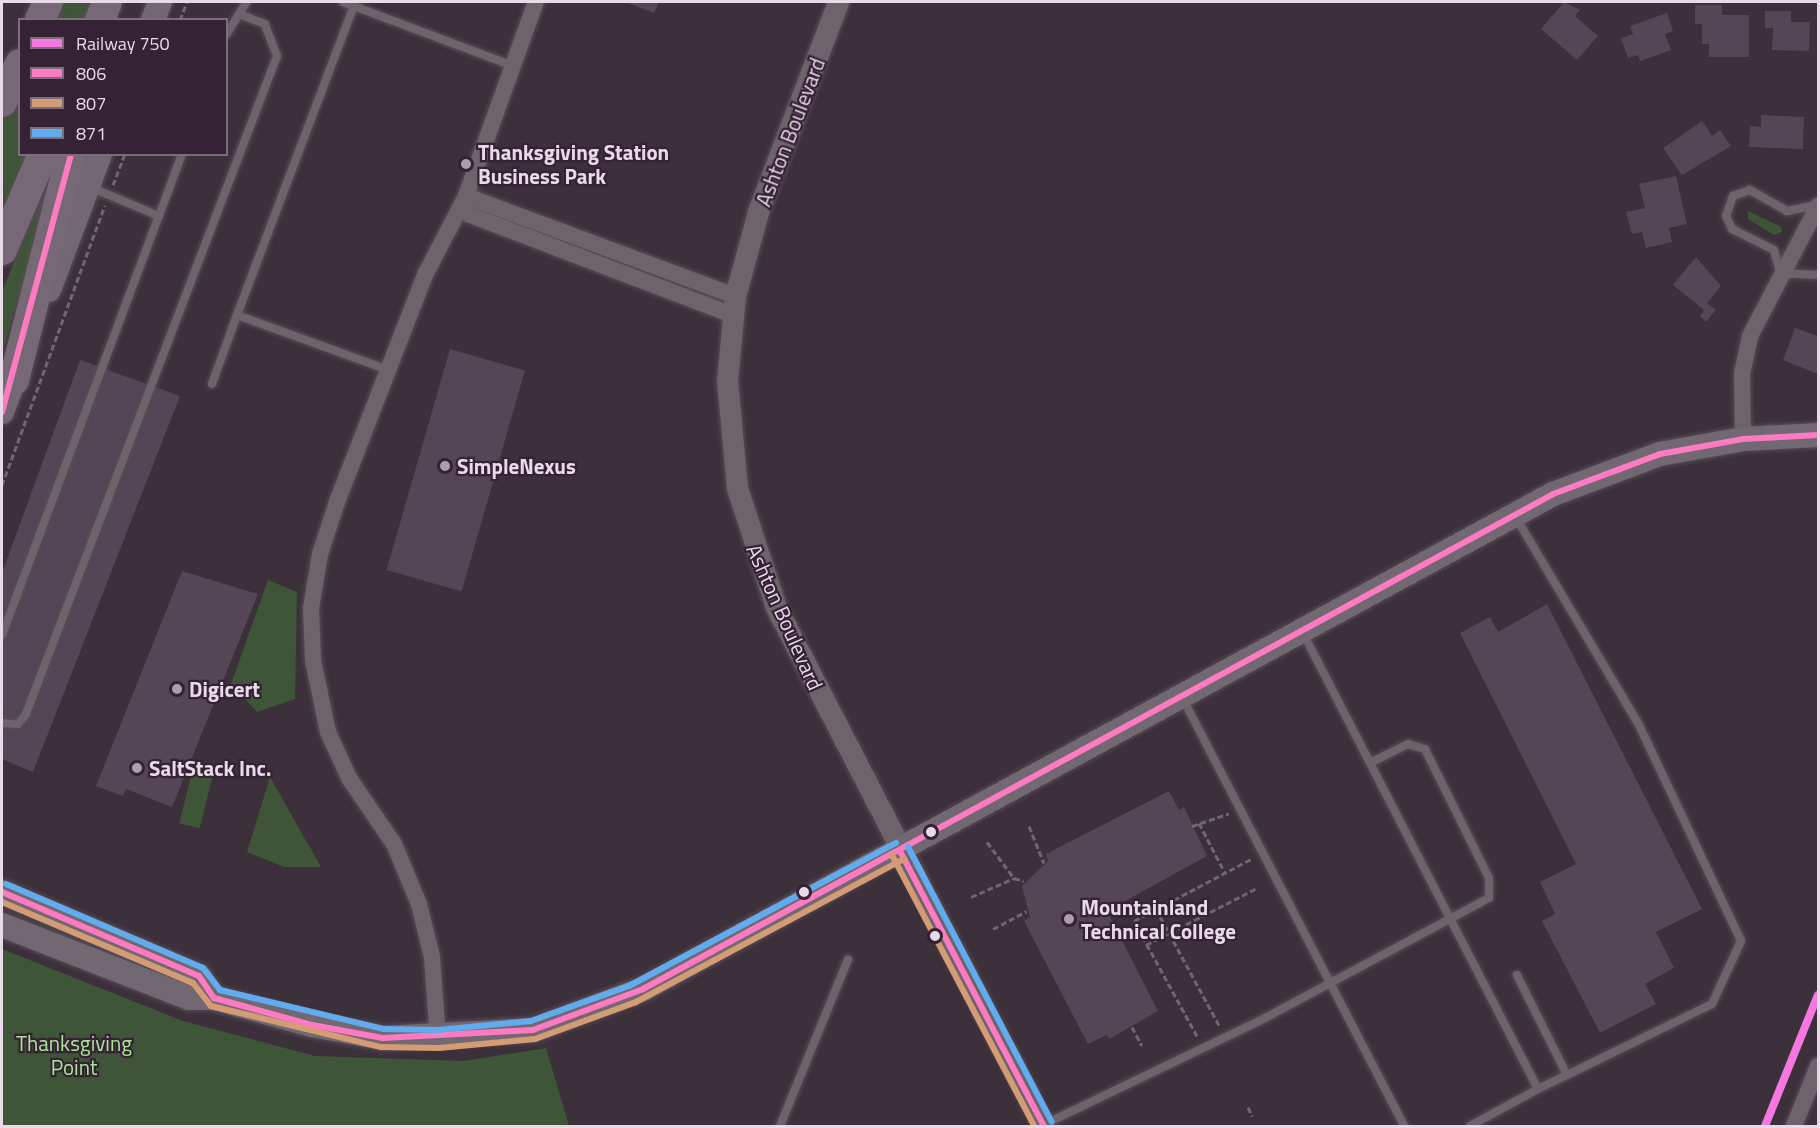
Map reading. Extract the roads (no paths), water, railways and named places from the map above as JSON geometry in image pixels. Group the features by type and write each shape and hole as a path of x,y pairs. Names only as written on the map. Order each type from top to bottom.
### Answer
{"highway":[{"path":"41,18 48,2"},
{"path":"101,18 107,2"},
{"path":"112,18 117,2"},
{"path":"2,102 18,68"},
{"path":"2,249 42,156"},
{"path":"14,380 70,156"}],"main road":[{"path":"154,18 160,2"},
{"path":"2,412 14,380 99,190 100,156"},
{"path":"2,925 189,999 214,998 312,1025 383,1038 438,1039 533,1030 614,1002 1183,698 1514,515 1629,462 1743,439 1818,435"},
{"path":"2,892 199,976 214,998"}],"street":[{"path":"438,1039 432,957 419,904 394,844 337,752 313,660 311,608 320,554 388,370 426,273 463,204 536,2"},
{"name":"Ashton Boulevard","path":"838,2 758,212 734,306 729,437 747,529 776,607 1039,1125"},
{"path":"463,204 734,306"},
{"path":"1743,439 1746,349 1780,273 1818,204"},
{"path":"1794,1126 1818,1066"}],"lane":[{"path":"228,32 242,15 247,2"},
{"path":"343,2 511,66"},
{"path":"212,384 354,6"},
{"path":"2,723 18,724 26,714 277,56 265,24 242,15"},
{"path":"2,635 181,156"},
{"path":"99,190 159,216"},
{"path":"1818,204 1797,213 1750,190 1728,203 1732,229 1774,249 1780,273 1818,276"},
{"path":"237,315 388,370"},
{"path":"1470,1126 1538,1089 1712,1004 1741,940 1639,725 1514,515"},
{"path":"1303,633 1372,762 1538,1089"},
{"path":"1183,698 1328,985 1404,1126"},
{"path":"1039,1125 1328,985 1489,898 1492,890 1425,749 1408,744 1372,762"},
{"path":"780,1126 848,959"},
{"path":"1517,975 1568,1075"}],"rail line":[{"name":"750","path":"1765,1126 1818,995"}],"place":[{"name":"Thanksgiving Station Business Park","path":"466,164"},
{"name":"SimpleNexus","path":"445,466"},
{"name":"Digicert","path":"177,689"},
{"name":"SaltStack Inc.","path":"137,768"},
{"name":"Mountainland Technical College","path":"1069,919"}],"park label":[{"name":"Thanksgiving Point","path":"74,1055"}]}
